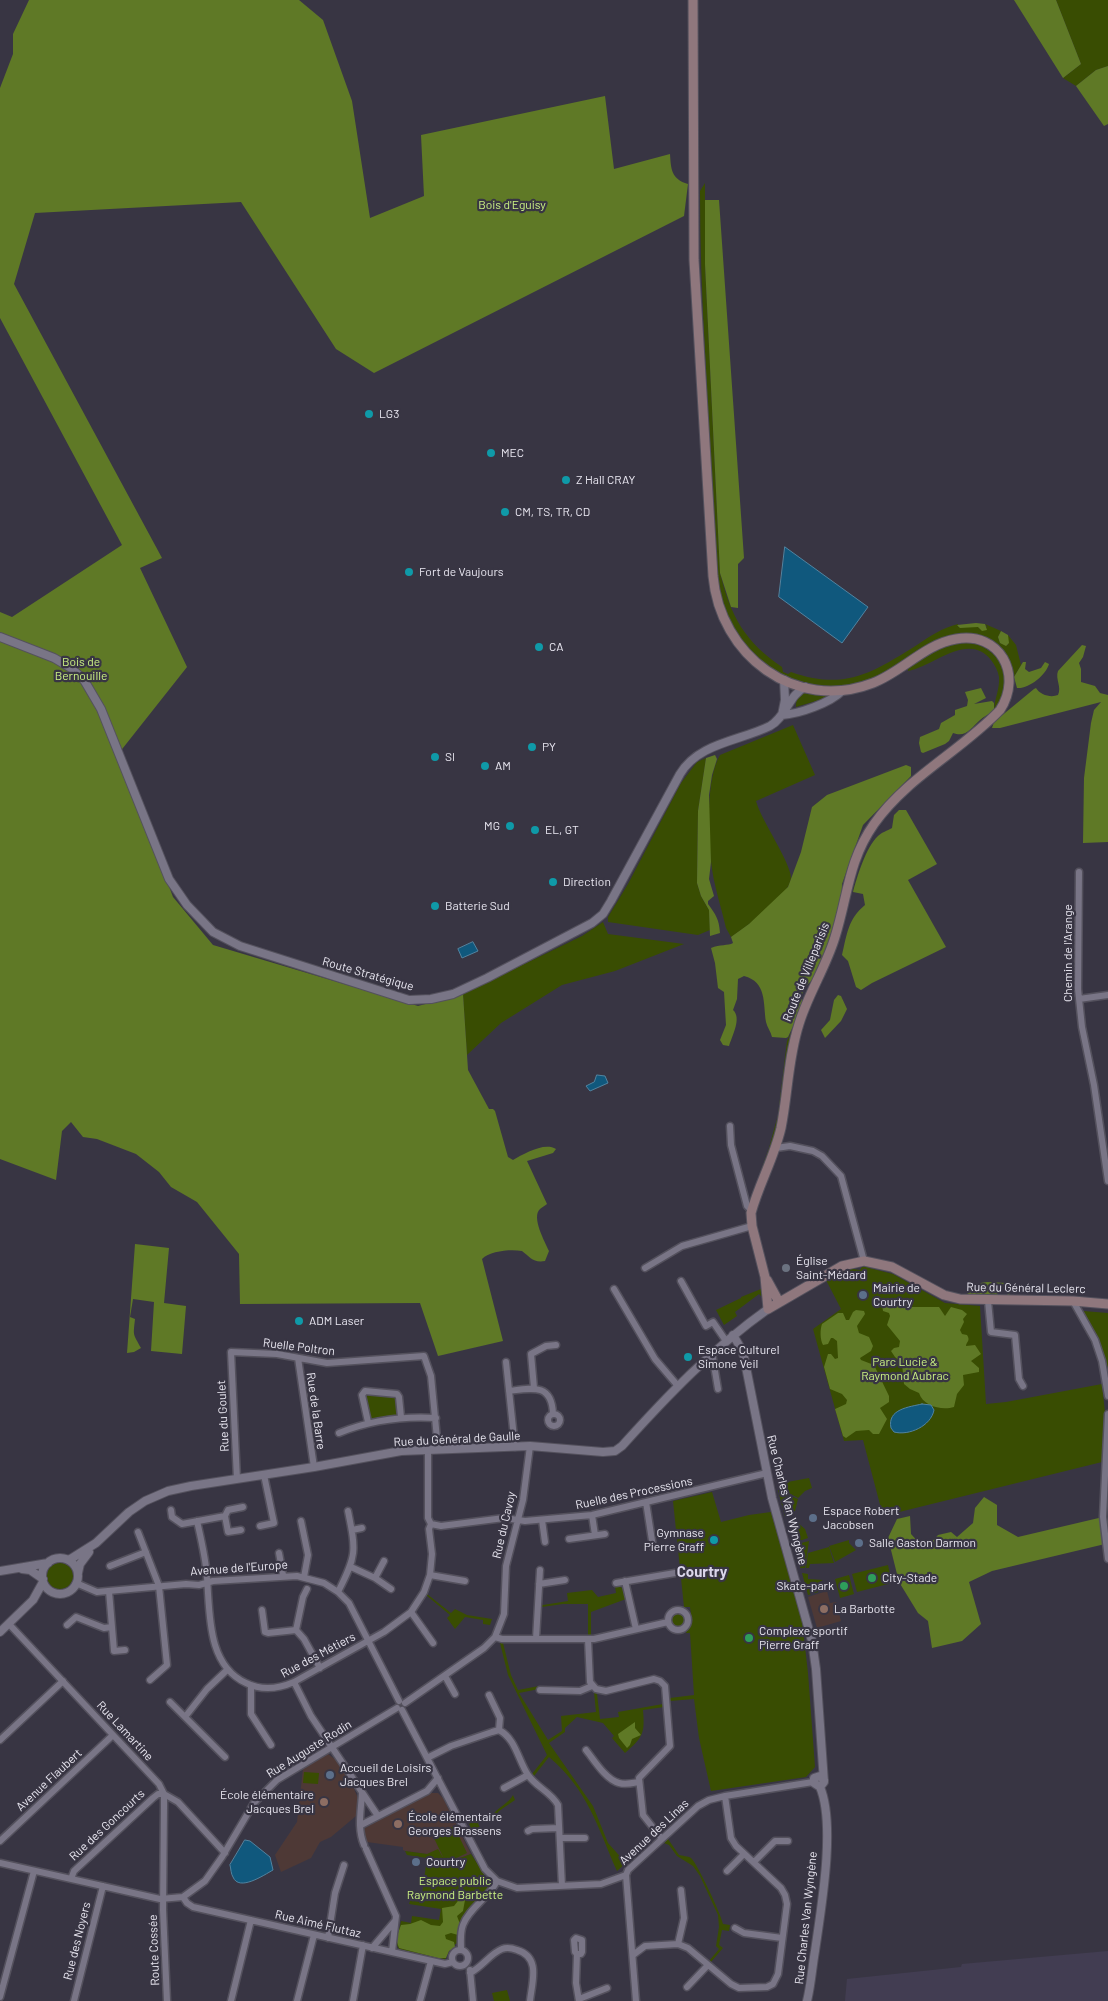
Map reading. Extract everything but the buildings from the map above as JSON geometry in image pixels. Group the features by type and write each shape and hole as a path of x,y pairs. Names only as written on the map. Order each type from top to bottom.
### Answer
{"main road":[{"name":"Route de Villeparisis","path":"693,0 694,260 714,587 722,617 737,642 758,665 788,682 805,687 842,690 860,688 883,679 932,648 954,639 968,638 982,641 996,650 1004,660 1009,672 1010,682 1007,699 1000,710 888,807 862,843 852,867 830,954 803,1013 796,1034 783,1118 776,1148 752,1211"},
{"path":"752,1211 752,1226 765,1277 768,1309"},
{"name":"Rue du Général Leclerc","path":"768,1309 842,1266 864,1261 892,1267 951,1297 988,1301 1073,1301 1108,1304"},
{"path":"765,1277 779,1302"}],"street":[{"name":"Route Stratégique","path":"0,637 54,658 84,680 101,710 169,879 187,905 214,932 240,946 409,1000 431,999 454,994 558,941 598,918 611,901 688,762 701,752 766,728 788,709 796,694 805,687"},
{"path":"788,682 791,702"},
{"path":"788,682 782,715 794,715 836,697 842,690"},
{"name":"Chemin de l'Arange","path":"1079,872 1079,999 1108,1181"},
{"path":"1079,999 1108,995"},
{"path":"730,1126 731,1146 747,1206 752,1211"},
{"path":"776,1148 790,1146 813,1151 822,1156 841,1176 864,1261"},
{"path":"645,1268 682,1246 752,1226"},
{"path":"681,1281 706,1326 713,1322 730,1338"},
{"path":"614,1289 655,1359 678,1386"},
{"path":"988,1301 991,1332 1016,1335 1019,1379 1023,1386"},
{"path":"1073,1301 1095,1340 1102,1360 1108,1396"},
{"name":"Rue du Général Leclerc","path":"730,1338 768,1309"},
{"name":"Rue du Général de Gaulle","path":"78,1574 80,1564 96,1543 129,1512 153,1497 180,1488 393,1453 438,1449 530,1446 603,1452 619,1449 678,1386 730,1338"},
{"name":"Rue Charles Van Wyngène","path":"730,1338 742,1350 744,1357 767,1473 812,1641 816,1669 822,1762 818,1781 824,1795 825,1864 808,2001"},
{"path":"534,1388 531,1354 546,1346 556,1345"},
{"name":"Ruelle Poltron","path":"231,1352 277,1354 327,1364 424,1356 431,1376 436,1418"},
{"name":"Rue du Goulet","path":"231,1352 237,1479"},
{"path":"712,1353 718,1388"},
{"name":"Rue de la Barre","path":"298,1358 314,1467"},
{"path":"506,1362 515,1447"},
{"path":"509,1391 534,1388 542,1390 549,1396 554,1414"},
{"path":"368,1422 362,1396 364,1391 397,1394 401,1417"},
{"path":"1108,1414 1103,1517 1108,1559"},
{"path":"339,1433 368,1422 401,1417 436,1418 438,1449"},
{"name":"Rue du Cavoy","path":"495,1637 504,1614 506,1566 523,1500 530,1446"},
{"path":"428,1450 428,1518 431,1524"},
{"name":"Ruelle des Processions","path":"431,1524 435,1526 449,1526 504,1518 542,1520 592,1515 767,1473"},
{"path":"260,1526 274,1523 264,1475"},
{"path":"646,1502 653,1547"},
{"path":"241,1530 228,1532 225,1516 228,1510 243,1508"},
{"path":"170,1510 172,1517 182,1524 225,1516"},
{"path":"338,1592 351,1567 355,1550 348,1511"},
{"path":"592,1515 595,1535"},
{"path":"542,1520 545,1542"},
{"name":"Rue des Métiers","path":"198,1521 218,1655 227,1670 238,1680 251,1686 274,1689 294,1682 392,1628 410,1612 424,1592 430,1575 432,1554 429,1529 431,1524"},
{"path":"302,1521 308,1555 304,1576"},
{"path":"352,1530 362,1528"},
{"path":"138,1532 159,1586 167,1665 150,1680"},
{"path":"569,1539 605,1534"},
{"name":"Rue du Général de Gaulle","path":"69,1560 96,1543"},
{"path":"110,1566 146,1552"},
{"path":"279,1553 283,1576"},
{"path":"0,1571 48,1563 58,1558 69,1560 78,1574 73,1588 64,1593 54,1592 33,1600"},
{"path":"375,1578 384,1561"},
{"path":"0,1632 33,1600 43,1580 44,1568 48,1563"},
{"path":"351,1567 375,1578 391,1589"},
{"path":"20,1568 30,1570 54,1592"},
{"path":"536,1639 540,1570"},
{"path":"616,1583 675,1573"},
{"path":"430,1575 465,1581"},
{"name":"Avenue de l'Europe","path":"76,1583 93,1592 186,1584 199,1585 283,1576 304,1576 318,1580 338,1592 348,1604 402,1702"},
{"path":"539,1584 565,1580"},
{"path":"625,1582 636,1629"},
{"path":"296,1630 303,1597 307,1589"},
{"path":"109,1591 114,1651 125,1650"},
{"path":"262,1610 266,1632 296,1630"},
{"path":"410,1612 433,1643"},
{"path":"67,1625 76,1617 104,1628 112,1627"},
{"path":"461,1949 461,1931 464,1922 493,1889 497,1881 480,1862 438,1778 396,1704 445,1676 484,1648 495,1637 502,1639 588,1639 668,1622"},
{"name":"Rue Lamartine","path":"9,1624 159,1784 164,1794 173,1798 225,1853"},
{"path":"296,1630 304,1639 320,1668"},
{"path":"588,1639 590,1679 592,1686 600,1691 654,1680 660,1681 665,1686 670,1746 641,1774 639,1782 643,1815 662,1839"},
{"path":"185,1717 207,1689 227,1670"},
{"path":"445,1676 455,1694"},
{"path":"0,1740 63,1681"},
{"path":"294,1682 311,1716 378,1816"},
{"path":"251,1686 251,1714 271,1745"},
{"path":"540,1690 580,1691 592,1686"},
{"path":"489,1695 500,1718 499,1730"},
{"path":"170,1702 225,1757"},
{"name":"Rue Auguste Rodin","path":"183,1897 205,1881 225,1853 251,1808 262,1794 280,1778 400,1709"},
{"path":"427,1758 451,1746 499,1730"},
{"path":"499,1730 508,1736 528,1775 557,1802 562,1886"},
{"name":"Avenue Flaubert","path":"0,1841 112,1735"},
{"path":"586,1750 611,1779 623,1784 639,1782"},
{"path":"504,1788 528,1775"},
{"path":"361,1824 427,1791 438,1778"},
{"name":"Avenue des Linas","path":"497,1881 518,1888 601,1884 626,1875 628,1870 701,1804 725,1796 818,1781"},
{"path":"362,1793 359,1832 395,1912 396,1920 392,1952"},
{"name":"Rue des Goncourts","path":"71,1879 74,1871 153,1798 158,1794 164,1794"},
{"name":"Route Cossée","path":"164,1794 163,1899 167,2001"},
{"path":"631,1939 645,1946 678,1944 688,1948 735,1986 767,1987 773,1984 776,1978 787,1904 785,1895 781,1888 744,1854 731,1838 725,1796"},
{"path":"528,1831 532,1829 559,1828"},
{"path":"560,1838 585,1838"},
{"path":"754,1862 775,1841 788,1842"},
{"path":"727,1871 744,1854"},
{"path":"0,1863 163,1899 183,1897"},
{"path":"328,1938 335,1893 344,1865"},
{"path":"0,1997 34,1871"},
{"path":"626,1875 636,2001"},
{"name":"Rue des Noyers","path":"74,2001 103,1886"},
{"path":"678,1944 684,1918 682,1890"},
{"name":"Rue Aimé Fluttaz","path":"183,1897 193,1907 430,1961 445,1964 453,1962"},
{"path":"230,2001 252,1920"},
{"path":"372,1948 396,1920"},
{"path":"735,1928 744,1933 782,1938"},
{"path":"297,2001 314,1934"},
{"path":"353,2001 363,1946"},
{"path":"633,1955 645,1946"},
{"path":"461,1949 467,1953 473,2001"},
{"path":"461,1949 453,1952 451,1957 453,1962 462,1966 468,1961"},
{"path":"470,1973 501,1949 520,1950 528,1956 534,1966 530,2001"},
{"path":"577,1954 576,1968 579,2000 607,1988"},
{"path":"420,2001 430,1961"},
{"path":"688,1987 708,1965"}],"shaded area":[{"name":"La Barbotte","path":"827,1591 830,1603 836,1602 841,1621 817,1628 808,1597"},
{"path":"328,1754 336,1760 354,1789 358,1798 356,1816 331,1837 320,1842 311,1858 281,1872 275,1855 297,1822 303,1769"},
{"path":"430,1793 438,1793 443,1798 471,1854 446,1864 427,1854 405,1851 403,1847 367,1842 363,1831 365,1828"},
{"path":"1108,1951 1108,2001 845,2001 847,1979 961,1967 962,1964"}],"green space":[{"path":"29,0 299,0 323,20 352,101 370,218 424,196 421,135 605,96 614,169 670,154 673,173 682,182 688,184 684,216 374,373 336,349 241,202 35,213 14,284 162,558 140,568 187,667 119,753 173,897 213,945 418,1006 463,994 468,1070 489,1109 495,1111 508,1157 513,1160 540,1148 551,1147 556,1149 553,1153 527,1161 547,1204 540,1209 537,1218 549,1251 545,1261 535,1260 522,1251 517,1250 495,1252 482,1259 503,1341 438,1356 420,1303 240,1304 239,1254 197,1202 171,1187 159,1172 136,1154 97,1139 83,1137 71,1122 62,1131 56,1180 0,1159 0,612 12,617 122,545 0,318 0,88 13,54 13,34"},
{"path":"1014,0 1056,0 1081,64 1063,78"},
{"path":"1056,0 1108,0 1108,66 1096,70 1076,86 1063,78 1081,64"},
{"path":"1108,66 1108,124 1104,126 1076,86 1096,70"},
{"path":"705,183 705,264 720,573 729,603 741,627 758,648 782,667 783,672 827,680 843,679 872,671 936,633 952,626 958,624 958,627 978,627 982,630 987,627 985,624 1001,631 998,637 1000,643 1008,645 1008,635 1016,645 1021,665 1014,677 1005,656 990,641 981,636 959,634 939,640 883,675 867,681 851,685 817,685 784,675 755,657 727,619 722,608 716,582 714,552 701,251 700,191"},
{"path":"705,200 719,200 744,558 738,564 738,608 731,607 720,573 705,264"},
{"path":"985,624 987,630 982,631 978,627 960,628 957,625"},
{"path":"1001,631 1008,635 1009,643 1006,646 1000,643 998,637"},
{"path":"970,642 995,655 1004,670 1006,688 1002,700 994,711 999,677 991,660 982,652 972,649 961,650 908,671 908,668 946,645"},
{"path":"1082,645 1086,646 1079,663 1081,682 1095,686 1100,693 1108,695 1108,842 1083,843 1084,778 1091,723 1094,710 1101,702 1000,728 992,728 994,722 1036,688 1046,695 1058,695 1058,671"},
{"path":"1023,662 1026,662 1025,669 1029,672 1041,668 1045,662 1049,664 1044,673 1032,684 1017,688 1014,677"},
{"path":"981,688 986,698 974,704 992,701 994,703 994,711 965,733 953,733 945,744 923,753 921,752 920,737 939,729 941,723 955,715 955,710 967,706 968,700 965,692"},
{"path":"806,692 828,694 829,697 796,707 798,697"},
{"path":"793,725 815,775 756,801 790,871 789,885 776,902 731,937 726,928 715,886 711,861 709,806 715,765 720,755"},
{"path":"715,755 717,759 709,795 711,862 709,879 714,896 708,901 708,904 717,917 720,933 710,936 709,910 701,896 697,883 698,811 706,758"},
{"path":"706,758 698,811 697,883 701,896 709,910 710,930 698,935 608,922 608,917 628,884 681,783 697,762"},
{"path":"906,765 911,767 911,776 863,825 842,884 841,916 813,979 804,988 801,998 803,1005 788,1037 772,1037 766,1022 764,1001 760,988 757,983 744,976 738,979 737,999 733,1010 737,1018 734,1032 729,1046 723,1045 720,1040 726,1025 724,992 718,988 711,948 733,943 731,937 749,924 788,887 801,852 812,807 827,795"},
{"path":"899,810 906,810 937,864 908,880 946,947 861,990 856,987 848,961 842,955 852,921 859,910 865,905 863,894 853,892 862,863 870,847 880,835 892,828 894,815"},
{"path":"603,922 608,934 684,944 615,971 562,985 501,1023 467,1055 463,994 582,936"},
{"path":"838,995 841,996 847,1009 841,1021 825,1038 821,1030 830,1020 834,1000"},
{"path":"797,1020 779,1127 750,1202 769,1148 778,1115 787,1041"},
{"path":"135,1244 169,1248 164,1303 186,1306 182,1354 151,1351 154,1302 133,1299 130,1317 135,1319 134,1335 141,1348 127,1353"},
{"name":"Parc Lucie & Raymond Aubrac","path":"868,1266 869,1268 893,1274 945,1303 980,1306 986,1404 1102,1384 1105,1413 1102,1462 883,1516 863,1440 844,1441 813,1329 841,1309 826,1280 843,1271 860,1270 862,1267"},
{"path":"987,1282 1007,1283 1010,1294 1008,1295 1001,1284 997,1285 998,1295 995,1296 968,1295 966,1287 968,1285"},
{"path":"761,1289 762,1297 759,1294 735,1312 737,1316 724,1325 716,1310"},
{"path":"901,1299 908,1300 911,1307 939,1307 945,1316 951,1307 962,1310 967,1314 963,1319 964,1322 960,1330 962,1334 968,1337 966,1346 975,1345 981,1354 971,1361 979,1368 979,1372 963,1375 964,1385 957,1394 954,1407 939,1408 929,1404 924,1401 919,1393 904,1384 902,1363 891,1351 899,1347 900,1341 887,1325 890,1316 889,1313 883,1311 882,1305 884,1302"},
{"path":"856,1310 864,1311 865,1314 857,1326 859,1333 869,1337 873,1346 871,1351 860,1358 874,1365 889,1396 889,1402 880,1408 887,1419 879,1434 873,1434 869,1430 856,1431 846,1438 843,1436 835,1409 846,1404 847,1400 842,1394 830,1389 824,1367 828,1354 831,1354 835,1359 838,1358 837,1341 831,1338 828,1344 823,1345 821,1332 822,1324 838,1313 843,1313 846,1320 849,1320"},
{"path":"1083,1311 1108,1313 1108,1368 1100,1344"},
{"path":"365,1394 396,1397 398,1414 396,1416 370,1419"},
{"path":"809,1478 812,1488 805,1491 798,1498 778,1487 782,1483"},
{"path":"778,1490 798,1499 795,1511 790,1512 785,1517"},
{"name":"Complexe sportif Pierre Graff","path":"712,1492 721,1522 771,1512 802,1621 815,1767 806,1777 711,1791 699,1738 694,1699 670,1701 670,1698 694,1695 690,1633 686,1633 690,1621 692,1621 690,1607 684,1607 673,1501"},
{"path":"984,1497 997,1505 997,1525 1018,1537 1103,1517 1105,1544 992,1571 969,1582 981,1624 962,1641 932,1648 928,1621 918,1613 899,1582 888,1538 897,1519 910,1516 911,1534 921,1545 930,1544 938,1535 951,1532 957,1537 973,1523 975,1508"},
{"path":"788,1523 794,1525 798,1523 805,1529 808,1538 793,1543"},
{"path":"849,1540 849,1543 856,1550 835,1562 829,1546"},
{"path":"809,1541 805,1568 800,1568 800,1562 798,1562 794,1545"},
{"path":"829,1547 834,1563 810,1564 809,1568 806,1568 808,1553"},
{"path":"60,1563 69,1567 73,1576 69,1585 60,1589 51,1585 47,1576 51,1567"},
{"name":"City-Stade","path":"888,1565 892,1583 857,1592 852,1574"},
{"path":"802,1573 808,1574 808,1579 823,1580 819,1582 822,1591 808,1595"},
{"name":"Skate-park","path":"849,1575 854,1594 840,1598 835,1579"},
{"path":"617,1585 622,1588 626,1599 591,1612 591,1636 588,1636 588,1604 563,1604 542,1607 540,1609 540,1603 543,1605 568,1601 567,1593 592,1590 598,1597 616,1593 615,1586"},
{"path":"427,1594 451,1613 455,1609 467,1615 492,1619 490,1625 483,1624 483,1620 465,1617 455,1629 447,1618 450,1615"},
{"path":"675,1613 681,1613 685,1620 681,1627 675,1627 671,1623 671,1617"},
{"path":"500,1643 503,1643 511,1675 518,1690 539,1686 539,1689 519,1693 548,1740 562,1731 561,1716 596,1712 594,1692 597,1694 600,1719 619,1717 618,1712 663,1704 664,1707 643,1710 644,1725 642,1734 636,1743 625,1753 612,1738 614,1736 603,1723 577,1717 565,1728 565,1732 549,1743 593,1806 608,1843 626,1863 617,1871 597,1824 573,1782 549,1757 534,1776 532,1774 547,1755 508,1675"},
{"path":"635,1722 635,1728 641,1735 632,1739 627,1748 618,1734"},
{"path":"304,1772 319,1773 318,1784 303,1783"},
{"path":"513,1795 515,1800 499,1811 492,1820 478,1823 480,1828 473,1832 469,1824 490,1813 492,1816"},
{"name":"Espace public Raymond Barbette","path":"454,1826 467,1853 446,1863 471,1854 488,1880 488,1888 461,1921 457,1933 457,1943 450,1948 445,1960 400,1950 396,1944 401,1921 411,1923 412,1916 439,1920 441,1909 409,1904 410,1901 421,1902 427,1858 407,1855 405,1851 427,1854 438,1849 444,1859 433,1836"},
{"path":"668,1839 679,1855 690,1857 694,1862 723,1924 730,1925 729,1931 722,1930 719,1945 723,1948 711,1962 709,1961 719,1949 716,1946 719,1927 718,1915 700,1876 693,1866 677,1856 669,1845 664,1843"},
{"path":"461,1897 465,1900 463,1911 457,1916 460,1924 458,1935 451,1933 445,1935 446,1939 454,1942 455,1947 449,1951 446,1958 438,1958 399,1948 396,1939 401,1925 421,1920 431,1925 440,1926 443,1922 442,1908 454,1906"},
{"path":"507,1990 510,2001 494,2001 492,1993"}],"water":[{"path":"785,547 868,607 842,643 779,597"},
{"path":"473,942 478,951 462,958 458,949"},
{"path":"597,1075 605,1076 608,1083 590,1091 586,1086 594,1082"},
{"path":"922,1404 931,1405 934,1410 929,1421 912,1431 894,1432 891,1428 891,1422 892,1417 896,1413 905,1408"},
{"path":"245,1840 250,1841 270,1857 273,1870 252,1881 241,1883 233,1877 230,1865"}],"place":[{"name":"LG3","path":"369,414"},
{"name":"MEC","path":"491,453"},
{"name":"Z Hall CRAY","path":"566,480"},
{"name":"CM, TS, TR, CD","path":"505,512"},
{"name":"Fort de Vaujours","path":"409,572"},
{"name":"CA","path":"539,647"},
{"name":"PY","path":"532,747"},
{"name":"SI","path":"435,757"},
{"name":"AM","path":"485,766"},
{"name":"MG","path":"510,826"},
{"name":"EL, GT","path":"535,830"},
{"name":"Direction","path":"553,882"},
{"name":"Batterie Sud","path":"435,906"},
{"name":"Église Saint-Médard","path":"786,1268"},
{"name":"Mairie de Courtry","path":"863,1295"},
{"name":"ADM Laser","path":"299,1321"},
{"name":"Espace Culturel Simone Veil","path":"688,1357"},
{"name":"Espace Robert Jacobsen","path":"813,1518"},
{"name":"Gymnase Pierre Graff","path":"714,1540"},
{"name":"Salle Gaston Darmon","path":"859,1543"},
{"name":"City-Stade","path":"872,1578"},
{"name":"Skate-park","path":"844,1586"},
{"name":"La Barbotte","path":"824,1609"},
{"name":"Complexe sportif Pierre Graff","path":"749,1638"},
{"name":"Accueil de Loisirs Jacques Brel","path":"330,1775"},
{"name":"École élémentaire Jacques Brel","path":"324,1802"},
{"name":"École élémentaire Georges Brassens","path":"398,1824"},
{"name":"Courtry","path":"416,1862"}],"district":[{"name":"Courtry","path":"702,1572"}],"park label":[{"name":"Bois d'Eguisy","path":"512,205"},
{"name":"Bois de Bernouille","path":"81,669"}]}
